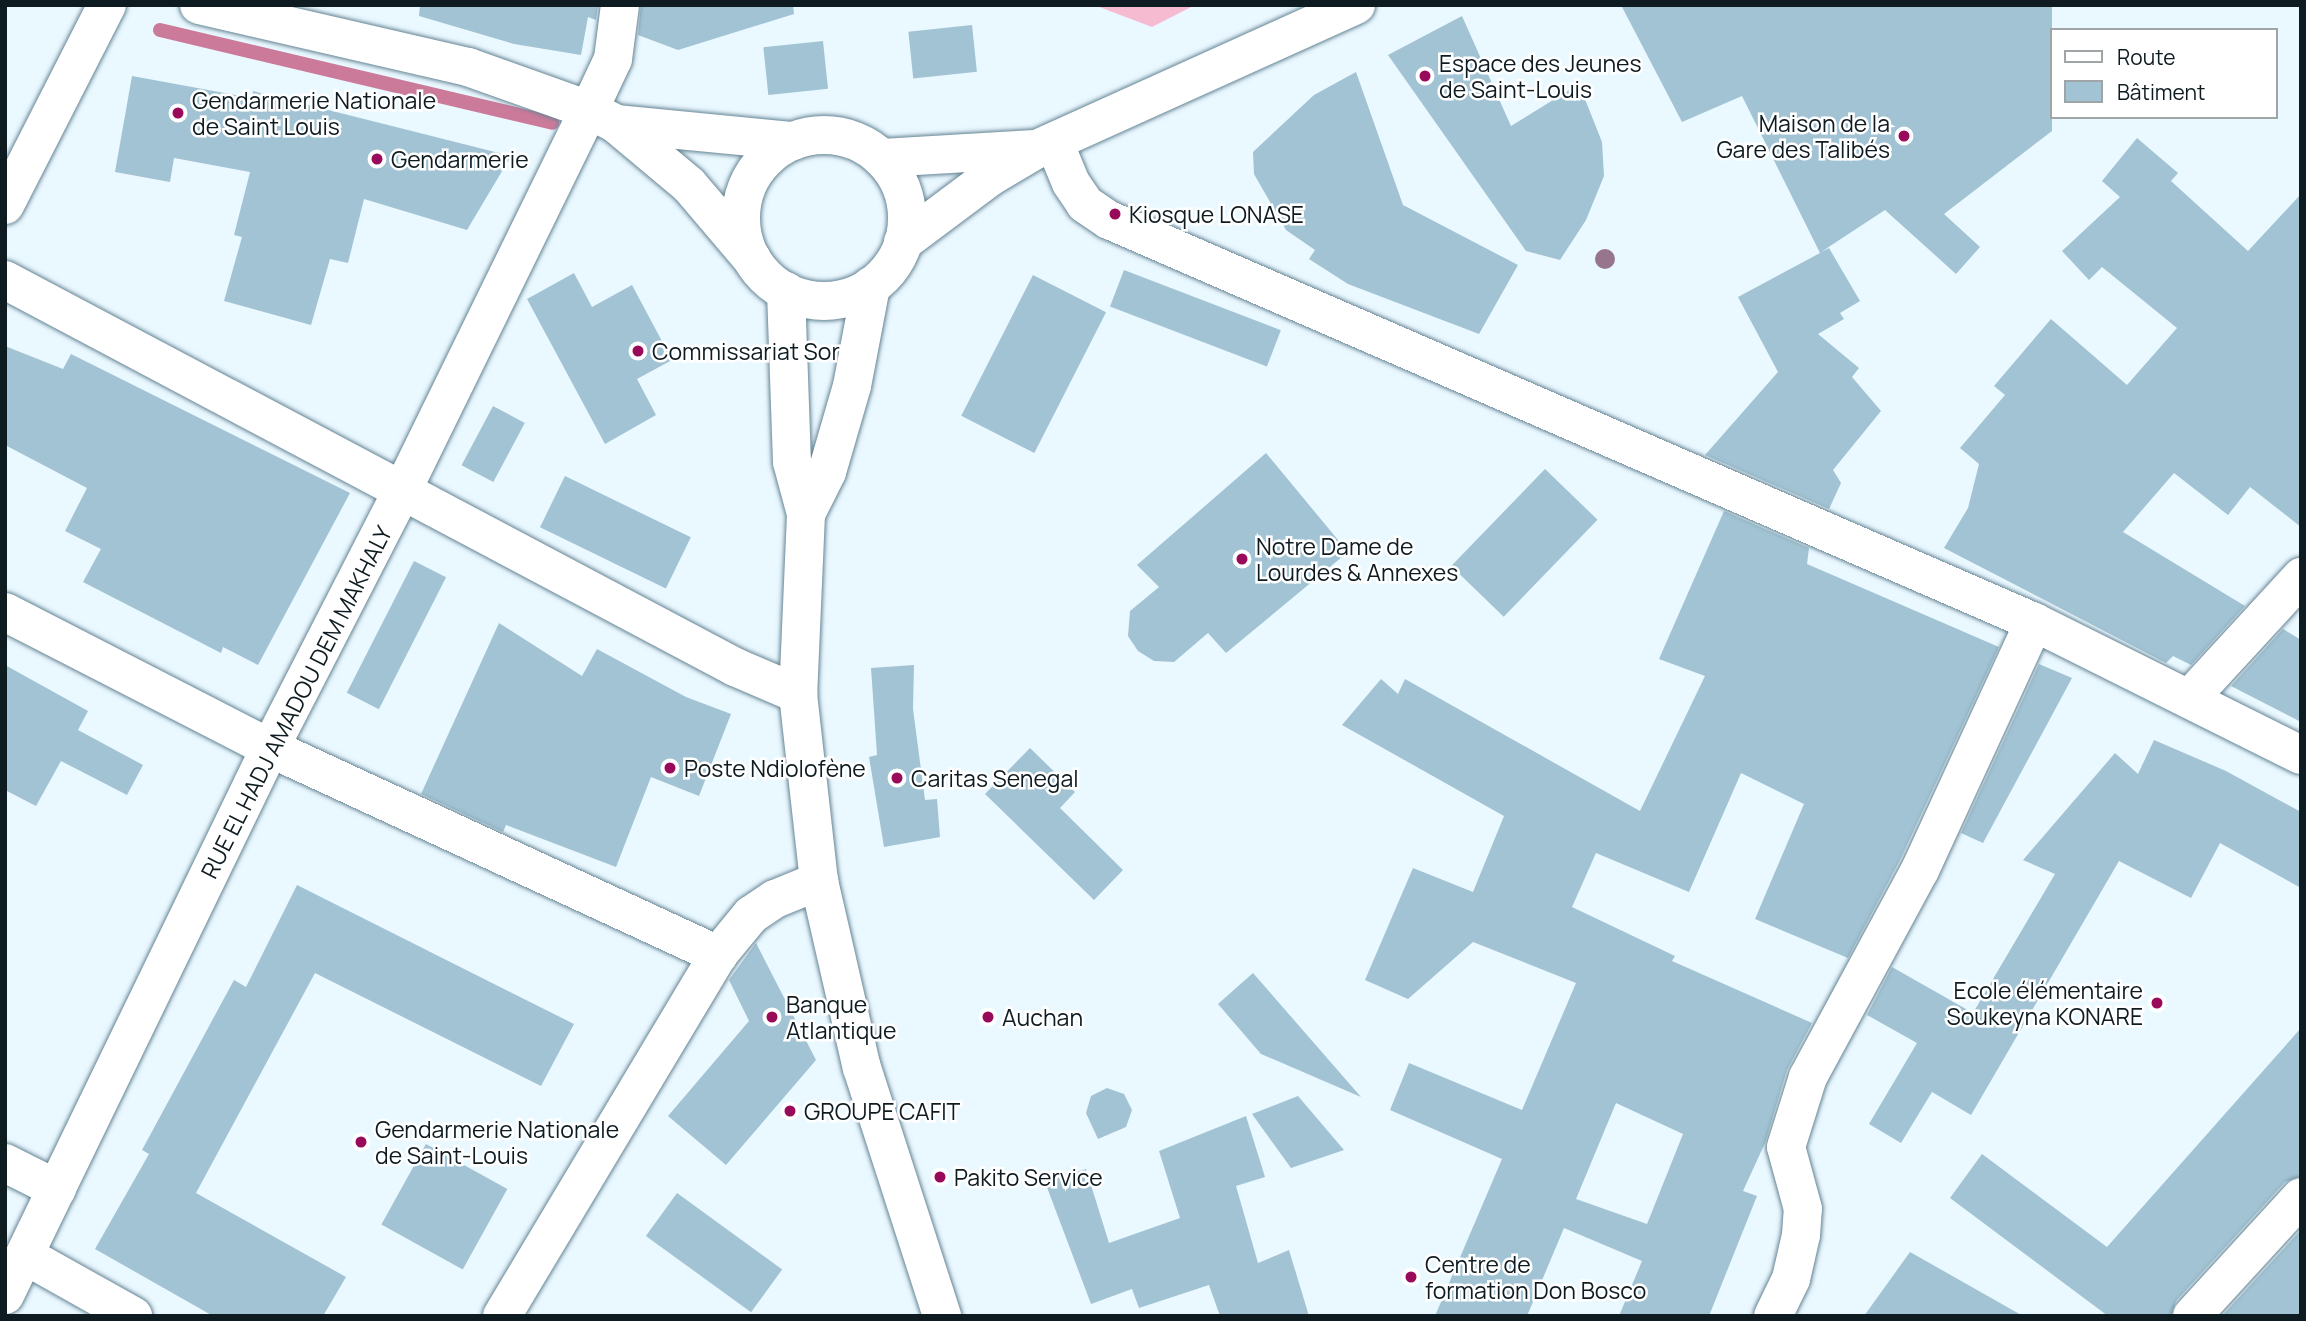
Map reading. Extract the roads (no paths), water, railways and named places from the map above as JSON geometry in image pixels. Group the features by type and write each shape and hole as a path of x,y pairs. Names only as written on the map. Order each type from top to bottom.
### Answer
{"street":[{"path":"5,205 107,5"},
{"path":"199,5 468,67 602,117 793,141 840,136 881,158 894,172 906,206 903,242 892,267 871,286 830,301 786,292 752,259 689,185 602,117"},
{"name":"RUE EL HADJ AMADOU DEM MAKHALY","path":"5,1295 270,748 402,491 602,117 620,5"},
{"path":"903,242 990,177 1046,146 1356,5"},
{"path":"752,259 742,233 747,191 769,156 793,141"},
{"path":"881,158 1046,146"},
{"path":"1046,146 1086,204 1109,220 2034,622 2301,755"},
{"path":"5,280 735,667 798,694"},
{"path":"806,514 827,472 852,386 871,286"},
{"path":"786,292 792,462 806,514 798,694 819,881 862,1068 942,1316"},
{"path":"2189,699 2301,577"},
{"path":"5,612 270,748 718,954"},
{"path":"1773,1316 1791,1279 1801,1235 1801,1196 1786,1147 1808,1077 1920,870 2034,622"},
{"path":"502,1316 718,954 751,915 775,899 819,881"},
{"path":"5,1163 57,1189"},
{"path":"2192,1316 2301,1197"},
{"path":"26,1256 133,1316"}],"waterway":[{"path":"160,30 552,123"}],"place":[{"name":"Espace des Jeunes de Saint-Louis","path":"1425,76"},
{"name":"Gendarmerie Nationale de Saint Louis","path":"178,113"},
{"name":"Maison de la Gare des Talibés","path":"1904,136"},
{"name":"Gendarmerie","path":"377,159"},
{"name":"Kiosque LONASE","path":"1115,214"},
{"name":"Commissariat Sor","path":"638,351"},
{"name":"Notre Dame de Lourdes & Annexes","path":"1242,559"},
{"name":"Poste Ndiolofène","path":"670,768"},
{"name":"Caritas Senegal","path":"897,778"},
{"name":"Ecole élémentaire Soukeyna KONARE","path":"2157,1003"},
{"name":"Banque Atlantique","path":"772,1017"},
{"name":"Auchan","path":"988,1017"},
{"name":"GROUPE CAFIT","path":"790,1111"},
{"name":"Gendarmerie Nationale de Saint-Louis","path":"361,1142"},
{"name":"Pakito Service","path":"940,1177"},
{"name":"Centre de formation Don Bosco","path":"1411,1277"}]}
